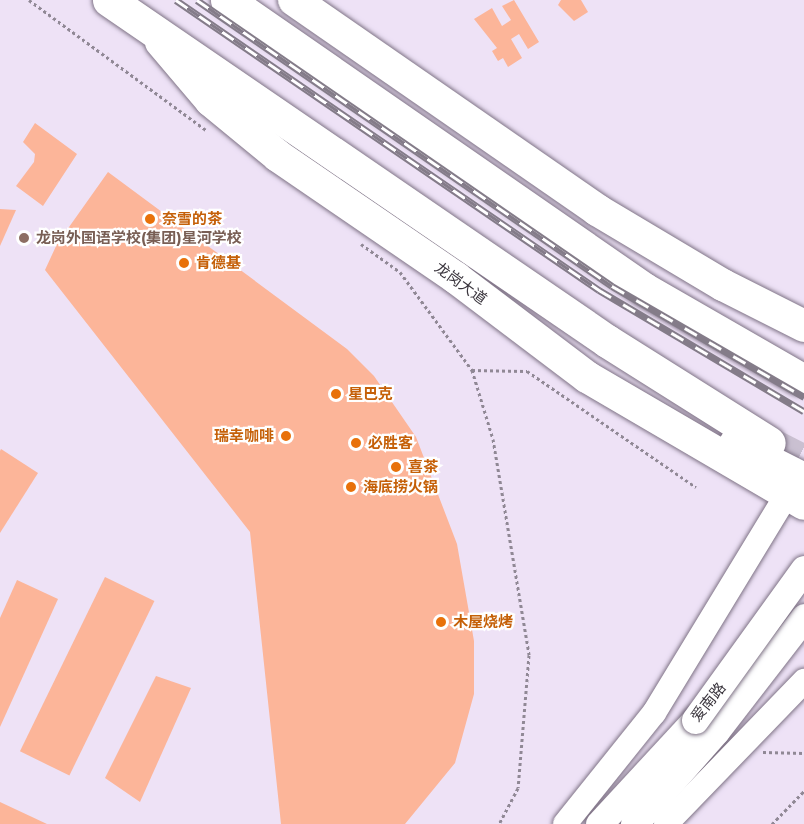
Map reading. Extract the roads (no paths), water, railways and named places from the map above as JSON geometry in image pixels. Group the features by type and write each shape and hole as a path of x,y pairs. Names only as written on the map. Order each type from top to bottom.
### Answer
{"highway":[{"name":"龙岗大道","path":"109,0 607,341 770,443"},
{"path":"227,0 644,289 799,378"}],"main road":[{"path":"294,0 597,210 773,312 804,326"},
{"name":"龙岗大道","path":"147,26 243,130 587,377 799,484"},
{"path":"773,312 804,316"},
{"name":"爱南路","path":"634,824 705,725 804,569"},
{"name":"爱南路","path":"599,824 705,725 804,617"}],"street":[{"path":"566,824 654,713 799,484"},
{"path":"666,824 804,681"}],"tunnel":[{"path":"769,443 804,461"}],"railway":[{"path":"176,0 599,290 804,411"},
{"path":"197,0 612,286 804,397"}],"place":[{"name":"奈雪的茶","path":"150,219"},
{"name":"龙岗外国语学校(集团)星河学校","path":"24,238"},
{"name":"肯德基","path":"184,263"},
{"name":"星巴克","path":"336,394"},
{"name":"瑞幸咖啡","path":"286,436"},
{"name":"必胜客","path":"356,443"},
{"name":"喜茶","path":"396,467"},
{"name":"海底捞火锅","path":"351,487"},
{"name":"木屋烧烤","path":"441,622"}]}
